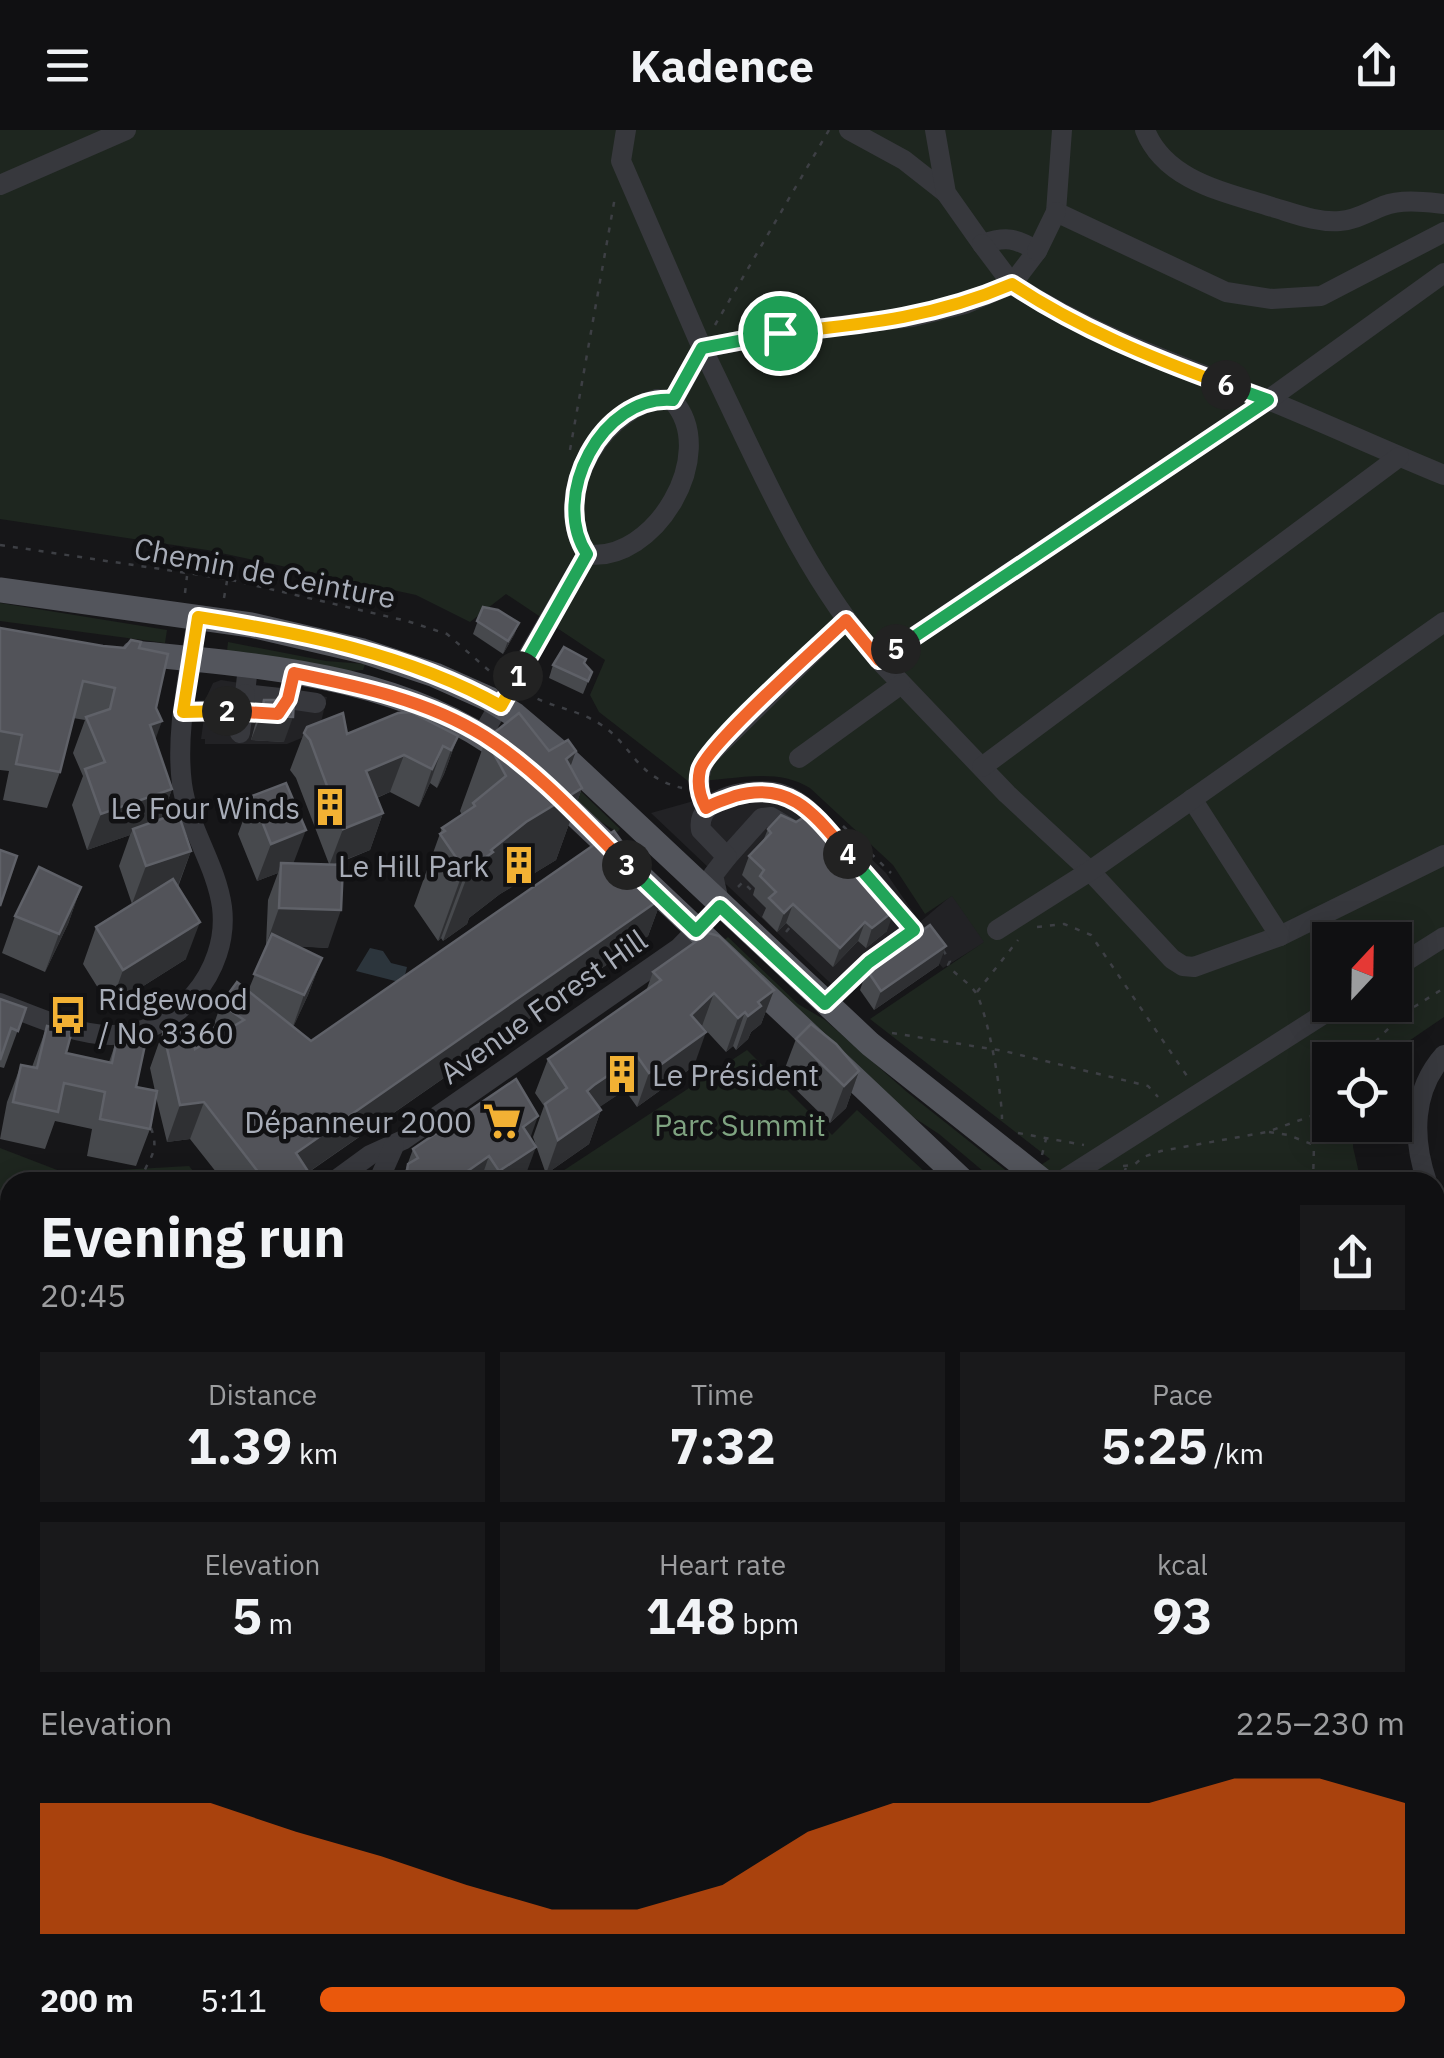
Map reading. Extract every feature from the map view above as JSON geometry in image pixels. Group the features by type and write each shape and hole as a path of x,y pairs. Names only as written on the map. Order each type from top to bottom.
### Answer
{"main road":[{"path":"0,590 191,608 363,651 435,675 501,706 561,754 825,1004 906,1075 1042,1171"},
{"path":"116,651 294,673 400,699 442,714 482,735 524,767 953,1172"}],"street":[{"path":"0,185 126,130"},
{"path":"626,130 621,161 702,348 806,559 846,620 900,684 1090,871 1172,959 1183,966 1206,964 1280,936 1444,856"},
{"path":"849,130 904,160 946,193 1012,284 1051,310 1157,360 1268,400 1444,474"},
{"path":"935,130 946,193"},
{"path":"673,400 702,348 780,333 912,317 965,304 1012,284 1038,251 1056,212 1062,130"},
{"path":"1145,130 1170,164 1189,178 1310,218 1342,221 1402,202 1444,204"},
{"path":"1056,212 1226,292 1272,300 1321,296 1444,232"},
{"path":"982,244 1002,237 1016,238 1038,251"},
{"path":"879,660 1268,400 1444,272"},
{"path":"673,400 684,412 688,453 683,477 671,501 660,520 624,550 606,557 587,554 578,541 573,520 588,454 599,436 637,404 673,400"},
{"path":"982,767 1399,457"},
{"path":"482,735 587,554"},
{"path":"0,1004 82,1032 124,1034 164,1020 188,1002 205,981 220,946 222,910 183,794 179,749 192,660 191,608"},
{"path":"726,857 701,830 700,820 706,808 699,782 706,757 846,620"},
{"path":"997,930 1090,871 1444,622"},
{"path":"240,733 248,666"},
{"path":"281,712 294,673"},
{"path":"799,758 900,684"},
{"path":"183,712 244,702 281,712 316,704"},
{"path":"706,808 747,793 778,793 809,811 914,930 869,962 825,1004"},
{"path":"1192,799 1280,936"},
{"path":"720,906 713,876 726,857 762,818 777,819 788,827"},
{"name":"Avenue Forest Hill","path":"347,1172 370,1155 394,1146 678,948 720,906"},
{"path":"1412,957 1444,937"},
{"path":"1076,1172 1312,1021"},
{"path":"1425,1172 1419,1149 1418,1106 1425,1082 1444,1055"},
{"path":"382,1172 394,1146"}],"path":[{"path":"702,348 830,130"},
{"path":"568,461 614,198"},
{"name":"Chemin de Ceinture","path":"0,545 227,579 438,630 501,678"},
{"path":"188,572 191,608"},
{"path":"222,604 227,579"},
{"path":"524,692 550,706 596,721 646,772 670,785 692,789"},
{"path":"738,886 742,882 754,893"},
{"path":"786,923 790,927 786,932"},
{"path":"1027,932 1064,924 1091,936 1199,1093"},
{"path":"976,993 1020,938"},
{"path":"936,939 952,970 976,993 992,1048 1002,1124"},
{"path":"1375,1042 1403,1014 1444,988"},
{"path":"902,1034 992,1048 1148,1086 1160,1099"},
{"path":"1114,1172 1118,1167 1173,1149 1267,1132 1312,1116"},
{"path":"144,1172 154,1159 154,1136 147,1121"},
{"path":"1012,1132 1087,1146"},
{"path":"1267,1132 1288,1134 1314,1145"},
{"path":"1042,1171 1046,1138"},
{"path":"1313,1172 1315,1142"},
{"path":"1124,1172 1127,1166"}],"shaded area":[{"path":"221,680 327,697 319,731 287,744 205,744 205,739 201,739 207,696 213,683"},
{"path":"740,788 809,799 886,873 920,922 952,895 985,942 943,968 921,942 845,997 651,813"},
{"path":"370,948 383,951 391,963 407,967 403,983 356,971"}],"green space":[{"path":"0,130 1444,130 1444,1017 1407,1042 1312,1042 1312,1142 1353,1142 1359,1172 1030,1172 1050,1159 870,1019 984,942 952,896 925,914 893,865 810,788 796,781 766,776 688,781 599,712 590,695 605,660 506,594 470,622 416,595 207,550 0,519"},
{"path":"0,603 167,630 165,643 0,621"},
{"path":"228,642 326,661 365,664 363,670 348,671 227,651"},
{"path":"510,740 571,782 620,829 617,832 595,818"},
{"path":"728,937 798,1004 825,1020 1008,1172 984,1172 910,1115 723,941"},
{"name":"Parc Summit","path":"747,1050 832,1135 857,1110 925,1172 561,1172"},
{"path":"0,1148 62,1172 0,1172"},
{"path":"189,1166 194,1172 83,1172"}],"building":[{"path":"483,607 498,610 519,623 508,641 477,621"},
{"path":"0,628 103,646 125,648 131,640 141,642 139,648 168,654 156,708 162,721 150,725 172,789 101,814 85,769 105,762 86,717 110,709 115,688 83,681 60,772 16,764 22,735 0,731"},
{"path":"564,647 586,659 584,663 592,672 588,681 553,665"},
{"path":"264,700 294,700 293,717 261,715"},
{"path":"411,712 458,736 451,750 443,746 432,769 404,755 366,771 383,813 343,829 304,733 307,727 343,713 347,734 398,713"},
{"path":"519,713 549,751 568,740 576,751 566,759 582,788 526,822 493,852 470,869 464,869 440,834 445,831 442,828 475,806 473,803 506,776 486,739"},
{"path":"286,783 306,830 271,844 252,796"},
{"path":"809,809 822,817 890,894 884,902 894,911 872,928 865,922 840,948 793,904 784,913 769,898 776,892 760,876 764,870 749,856 771,833 768,829 781,815 796,822"},
{"path":"178,813 191,851 146,866 133,829"},
{"path":"614,831 662,898 296,1153 308,1172 258,1172 204,1102 180,1105 163,1031 189,1025 195,1049 244,1020 221,1004 237,982 311,1041"},
{"path":"0,850 17,856 0,906"},
{"path":"281,863 343,865 341,910 279,908"},
{"path":"39,867 81,887 59,934 15,916"},
{"path":"173,879 200,922 123,970 96,927"},
{"path":"930,925 946,946 881,991 867,970"},
{"path":"708,933 719,936 774,990 758,1002 761,1006 738,1018 714,993 691,1015 706,1032 649,1073 637,1056 594,1085 587,1091 601,1110 558,1140 545,1104 567,1088 548,1059 661,980 653,972"},
{"path":"272,934 322,958 304,995 254,974"},
{"path":"0,999 26,1008 18,1031 11,1028 0,1060"},
{"path":"811,1024 836,1044 859,1071 844,1086 796,1039"},
{"path":"47,1026 72,1031 66,1053 112,1063 117,1039 145,1045 136,1087 157,1091 150,1129 100,1119 105,1092 64,1083 58,1112 13,1102 21,1065 37,1068"},
{"path":"516,1079 538,1116 523,1127 536,1147 499,1171 489,1156 466,1172 407,1172 408,1164 418,1158 413,1149"}],"place":[{"name":"Le Four Winds","path":"330,807"},
{"name":"Le Hill Park","path":"519,865"},
{"name":"Ridgewood / No 3360","path":"68,1015"},
{"name":"Le Président","path":"622,1074"},
{"name":"Dépanneur 2000","path":"502,1121"}],"route":[{"path":"1012,284 1051,310 1157,360 1268,400 879,660 846,620 706,757 699,782 706,808 757,791 778,793 794,800 824,826 914,930 869,962 825,1004 720,906 696,931 524,767 482,735 442,714 368,690 294,673 288,699 278,714 242,710 183,712 198,617 282,631 363,651 435,675 501,706 587,554 578,541 573,520 588,454 599,436 637,404 673,400 702,348 780,333 912,317 965,304 1012,284"}]}
